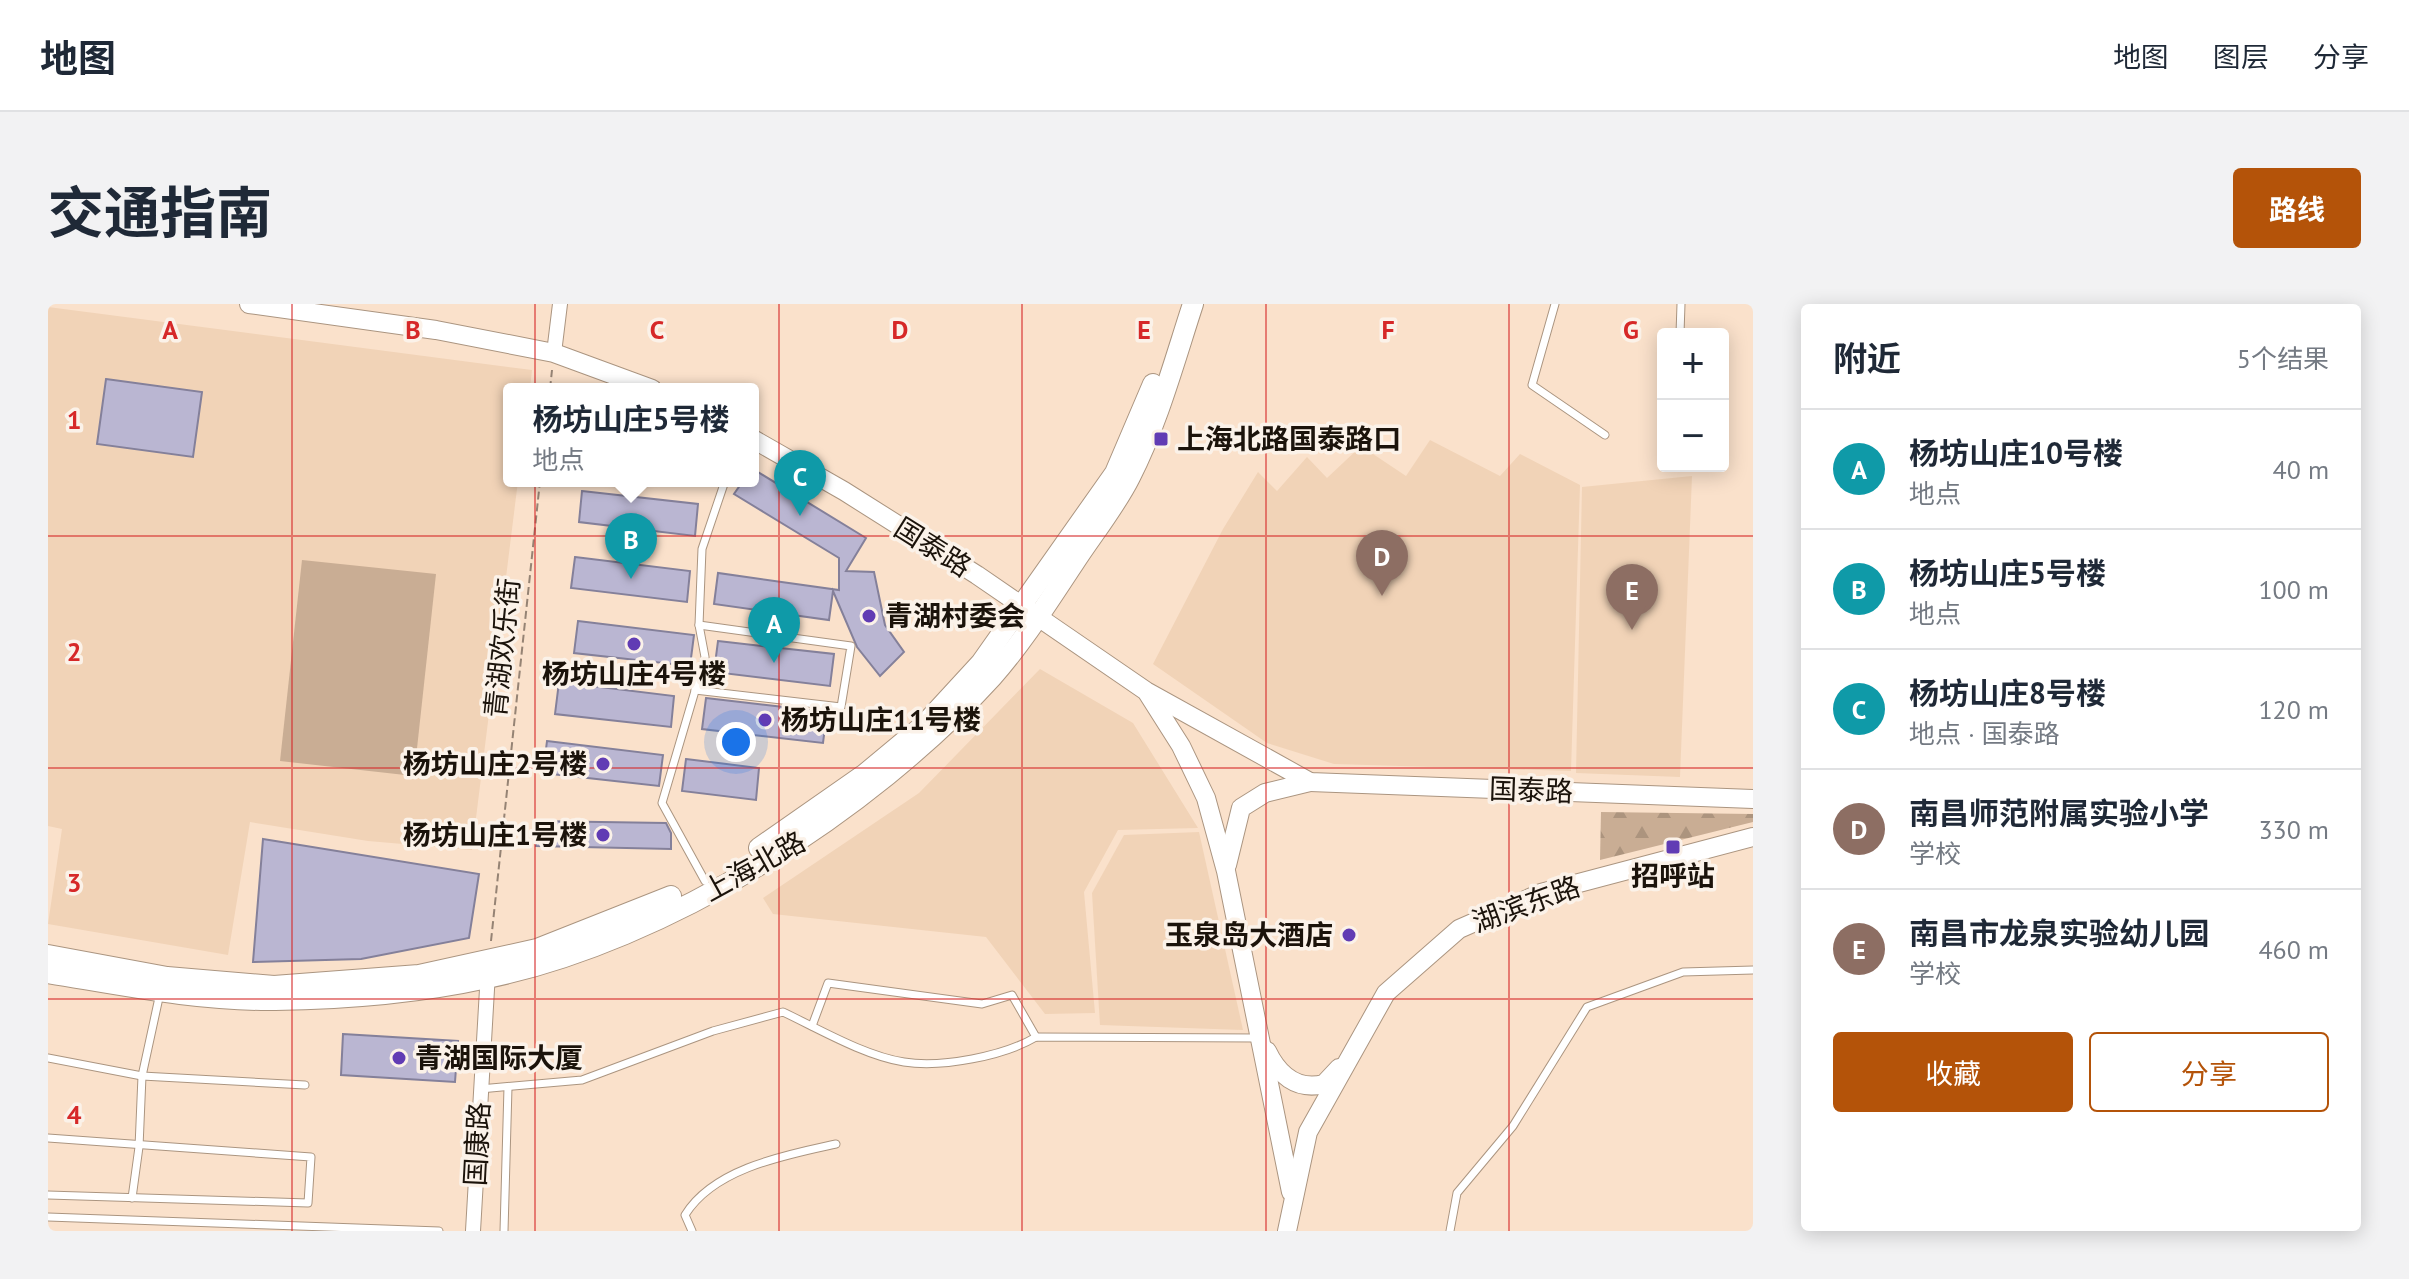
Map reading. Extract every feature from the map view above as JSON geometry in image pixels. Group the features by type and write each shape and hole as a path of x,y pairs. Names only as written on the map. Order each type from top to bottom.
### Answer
{"main road":[{"name":"上海北路","path":"48,973 161,991 273,1000 385,993 488,970 635,929 720,887 820,828 937,732 994,675 1115,473 1146,405 1179,304"},
{"name":"上海北路","path":"48,955 167,977 274,986 488,970 627,916 705,881 789,830 924,725 1030,611 1129,479 1154,423 1193,304"}],"street":[{"path":"249,304 436,330 554,353 636,383"},
{"path":"554,353 560,304"},
{"name":"国泰路","path":"759,442 844,491 1030,611 1146,691 1310,782"},
{"name":"国泰路","path":"1146,691 1181,746 1206,798 1226,871 1293,1201"},
{"name":"国泰路","path":"1226,871 1241,808 1265,793 1310,782 1753,799"},
{"name":"湖滨东路","path":"1287,1231 1308,1132 1386,993 1459,929 1541,893 1753,837"},
{"name":"国康路","path":"473,1231 488,970"},
{"path":"1260,1038 1276,1068 1305,1085 1324,1084 1357,1044"}],"lane":[{"path":"1555,304 1532,385 1605,435"},
{"path":"1680,328 1681,304"},
{"path":"705,881 662,803 705,657 699,625 702,549 723,487"},
{"path":"695,690 841,707 851,646 699,625"},
{"path":"1450,1231 1457,1193 1513,1126 1587,1007 1683,972 1753,970"},
{"path":"812,1026 828,983 982,1004 1012,995 1036,1037"},
{"path":"132,1198 139,1147 142,1076 161,991"},
{"path":"480,1089 582,1080 713,1031 783,1012 904,1062 953,1060 1013,1051 1036,1037 1260,1038"},
{"path":"48,1058 142,1076 305,1085"},
{"path":"504,1231 508,1087"},
{"path":"48,1138 139,1147 311,1157 308,1203 48,1195"},
{"path":"692,1231 685,1215 697,1196 784,1156 836,1144"},
{"path":"48,1217 439,1228 439,1231"}],"path":[{"path":"551,383 554,353"},
{"name":"青湖欢乐街","path":"488,970 539,487"}],"shaded area":[{"path":"48,307 532,370 531,383 503,383 503,487 517,487 472,850 368,841 250,822 228,955 48,924 62,829 48,826"},
{"path":"1430,440 1500,476 1520,454 1580,485 1571,771 1334,764 1267,743 1153,664 1223,529 1258,472 1277,491 1307,457 1327,478 1361,446 1406,476"},
{"path":"1692,476 1680,777 1576,773 1582,487"},
{"path":"1040,669 1133,723 1198,828 1118,830 1084,892 1095,1013 1045,1014 986,937 773,914 763,898 919,793"},
{"path":"1199,832 1243,1030 1100,1025 1092,893 1124,835"}],"green space":[{"path":"302,560 436,574 414,776 280,761"},
{"path":"1601,812 1753,814 1753,822 1600,860"}],"building":[{"path":"106,379 202,392 193,457 97,444"},
{"path":"759,473 866,538 846,571 874,572 885,625 904,652 880,676 857,647 833,591 829,620 714,604 718,573 839,590 839,558 734,494 739,487 759,487"},
{"path":"582,491 698,504 695,536 579,522"},
{"path":"575,557 690,571 687,602 571,588"},
{"name":"杨坊山庄4号楼","path":"578,621 694,635 690,666 574,653"},
{"path":"718,641 834,654 830,686 714,672"},
{"path":"559,682 674,696 671,727 555,714"},
{"name":"杨坊山庄11号楼","path":"706,698 827,712 823,743 702,729"},
{"name":"杨坊山庄2号楼","path":"547,741 663,755 659,786 543,773"},
{"path":"686,759 759,768 756,800 682,791"},
{"name":"杨坊山庄1号楼","path":"536,821 666,823 671,833 671,849 536,846"},
{"path":"263,839 479,874 469,938 361,959 253,962"},
{"name":"青湖国际大厦","path":"343,1034 458,1041 455,1082 341,1075"}],"place":[{"name":"上海北路国泰路口","path":"1161,439"},
{"name":"杨坊山庄8号楼","path":"800,516"},
{"name":"杨坊山庄5号楼","path":"631,579"},
{"name":"南昌师范附属实验小学","path":"1382,596"},
{"name":"青湖村委会","path":"869,616"},
{"name":"南昌市龙泉实验幼儿园","path":"1632,630"},
{"name":"杨坊山庄4号楼","path":"634,644"},
{"name":"杨坊山庄10号楼","path":"774,663"},
{"name":"杨坊山庄11号楼","path":"765,720"},
{"name":"杨坊山庄2号楼","path":"603,764"},
{"name":"杨坊山庄1号楼","path":"603,835"},
{"name":"招呼站","path":"1673,847"},
{"name":"玉泉岛大酒店","path":"1349,935"},
{"name":"青湖国际大厦","path":"399,1058"}]}
